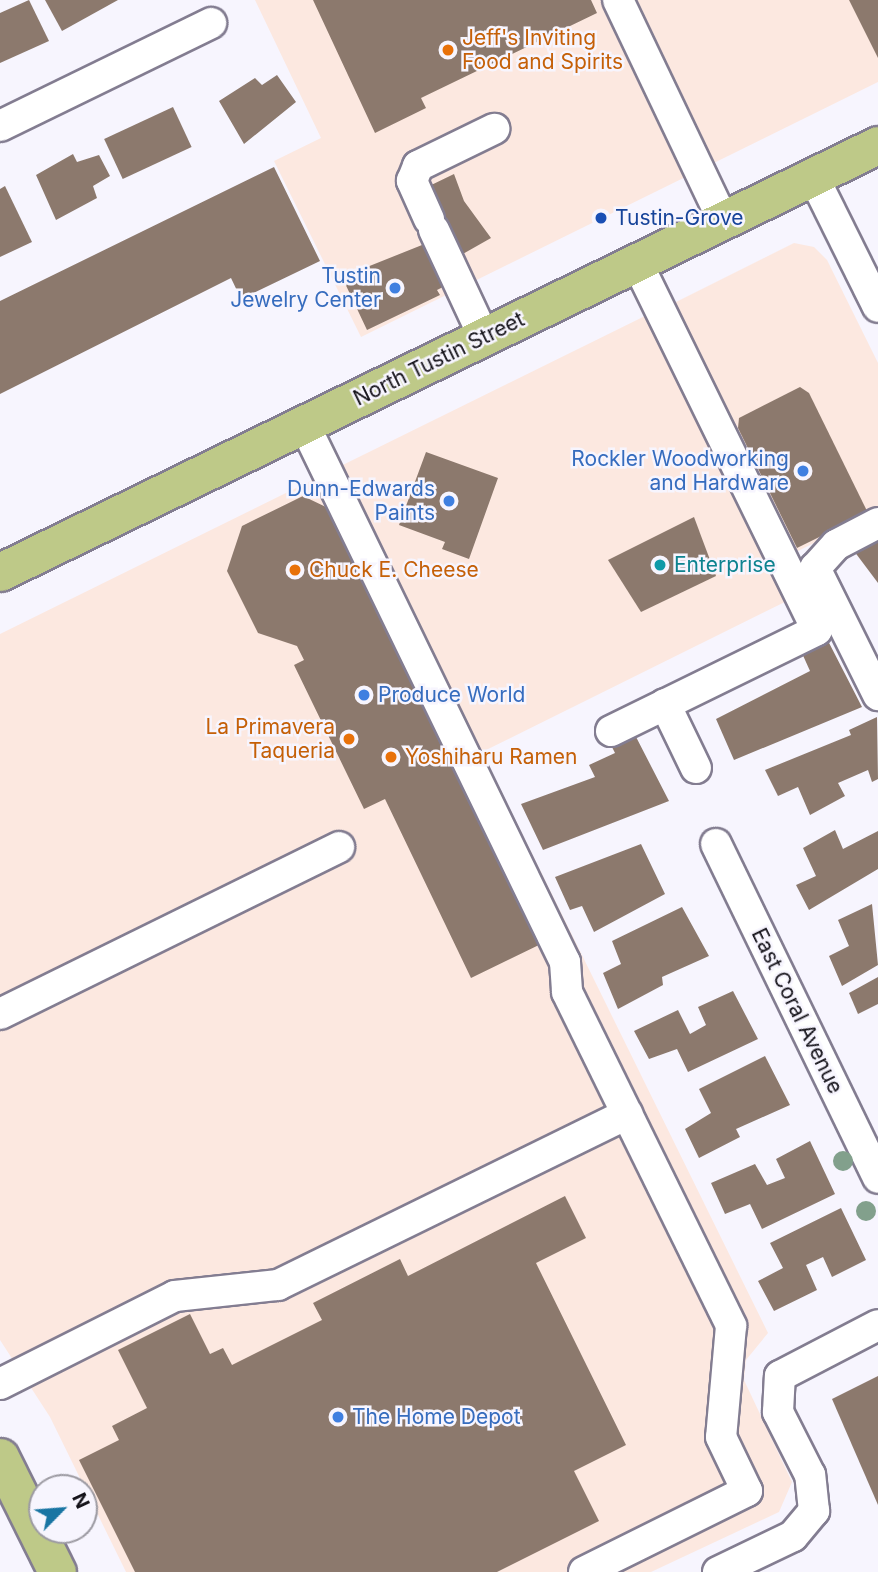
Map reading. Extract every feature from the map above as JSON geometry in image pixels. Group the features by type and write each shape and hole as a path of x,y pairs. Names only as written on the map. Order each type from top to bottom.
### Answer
{"main road":[{"name":"North Tustin Street","path":"0,572 878,145"},
{"path":"0,1457 57,1572"}],"street":[{"path":"618,0 723,220"},
{"path":"0,126 211,23"},
{"path":"484,337 412,181 418,166 494,129"},
{"path":"813,176 878,307"},
{"path":"611,731 817,630 637,262"},
{"path":"304,424 565,962 567,992 731,1326 721,1437 747,1491 584,1572"},
{"path":"878,523 836,545 816,568 878,695"},
{"path":"665,704 696,768"},
{"name":"East Coral Avenue","path":"716,844 878,1178"},
{"path":"0,1014 339,847"},
{"path":"0,1384 175,1296 278,1285 627,1114"},
{"path":"718,1572 793,1536 814,1511 810,1475 778,1412 780,1376 878,1325"}],"shaded area":[{"path":"255,0 878,0 878,82 361,337 274,161 321,138"},
{"path":"794,243 814,247 827,260 878,363 878,511 796,552 672,304"},
{"path":"649,314 791,599 482,752 768,1333 746,1360 744,1380 792,1482 779,1512 651,1572 126,1572 98,1515 98,1474 78,1474 50,1417 0,1340 0,634"}],"building":[{"path":"29,0 49,41 0,63 0,13"},
{"path":"45,0 118,0 62,31"},
{"path":"313,0 591,0 597,13 421,98 426,108 375,133"},
{"path":"849,0 878,0 878,58"},
{"path":"277,75 296,102 244,144 219,101 255,78 262,85"},
{"path":"173,107 192,147 123,179 104,139"},
{"path":"73,154 77,162 99,155 110,176 93,186 97,198 56,220 36,175"},
{"path":"274,167 320,261 241,299 231,278 0,394 0,301"},
{"path":"454,174 464,201 491,238 461,255 423,189"},
{"path":"5,186 32,242 0,257 0,189"},
{"name":"Tustin Jewelry Center","path":"427,243 447,285 437,290 440,295 367,330 342,277"},
{"name":"Rockler Woodworking and Hardware","path":"800,387 809,393 868,513 797,548 738,428 739,418"},
{"name":"Dunn-Edwards Paints","path":"426,452 498,478 469,559 442,549 445,542 399,525"},
{"path":"303,496 328,508 543,943 471,978 385,799 364,809 294,665 304,660 297,646 258,633 227,571 242,526"},
{"name":"Enterprise","path":"694,517 716,576 641,612 608,560"},
{"path":"878,539 878,583 854,551"},
{"path":"826,637 862,707 734,760 716,719 810,671 801,651"},
{"path":"877,717 878,779 872,782 868,770 838,783 845,796 810,815 798,787 778,796 765,770 851,735 849,730"},
{"path":"634,733 669,801 543,850 521,804 595,777 589,765 615,753 611,745"},
{"path":"835,830 843,849 878,831 878,869 809,910 796,885 816,876 803,848"},
{"path":"641,844 665,894 594,932 582,906 570,910 555,877"},
{"path":"872,904 878,965 842,986 829,956 849,946 838,920"},
{"path":"682,907 709,956 662,977 663,985 618,1009 603,973 621,964 612,941"},
{"path":"878,977 878,1004 858,1014 849,993"},
{"path":"733,991 758,1039 688,1072 677,1049 649,1059 634,1031 678,1010 690,1034 706,1025 698,1007"},
{"path":"765,1056 790,1105 736,1129 740,1137 699,1158 685,1129 711,1113 699,1089"},
{"path":"810,1141 835,1194 762,1229 750,1204 725,1214 711,1183 755,1164 767,1185 785,1178 776,1159"},
{"name":"The Home Depot","path":"565,1196 586,1238 536,1263 626,1445 574,1471 599,1521 497,1572 135,1572 98,1498 98,1474 86,1474 79,1460 119,1440 112,1426 147,1408 118,1350 190,1314 210,1354 223,1348 232,1365 322,1320 313,1303 400,1259 408,1276"},
{"path":"841,1208 866,1260 832,1277 823,1257 806,1265 817,1290 774,1311 758,1281 783,1268 770,1243"},
{"path":"878,1376 878,1505 832,1399"}],"place":[{"name":"Jeff's Inviting Food and Spirits","path":"448,50"},
{"name":"Tustin-Grove","path":"601,218"},
{"name":"Tustin Jewelry Center","path":"395,288"},
{"name":"Rockler Woodworking and Hardware","path":"803,471"},
{"name":"Dunn-Edwards Paints","path":"449,501"},
{"name":"Enterprise","path":"660,565"},
{"name":"Chuck E. Cheese","path":"295,570"},
{"name":"Produce World","path":"364,695"},
{"name":"La Primavera Taqueria","path":"349,739"},
{"name":"Yoshiharu Ramen","path":"391,757"},
{"name":"The Home Depot","path":"338,1417"}]}
